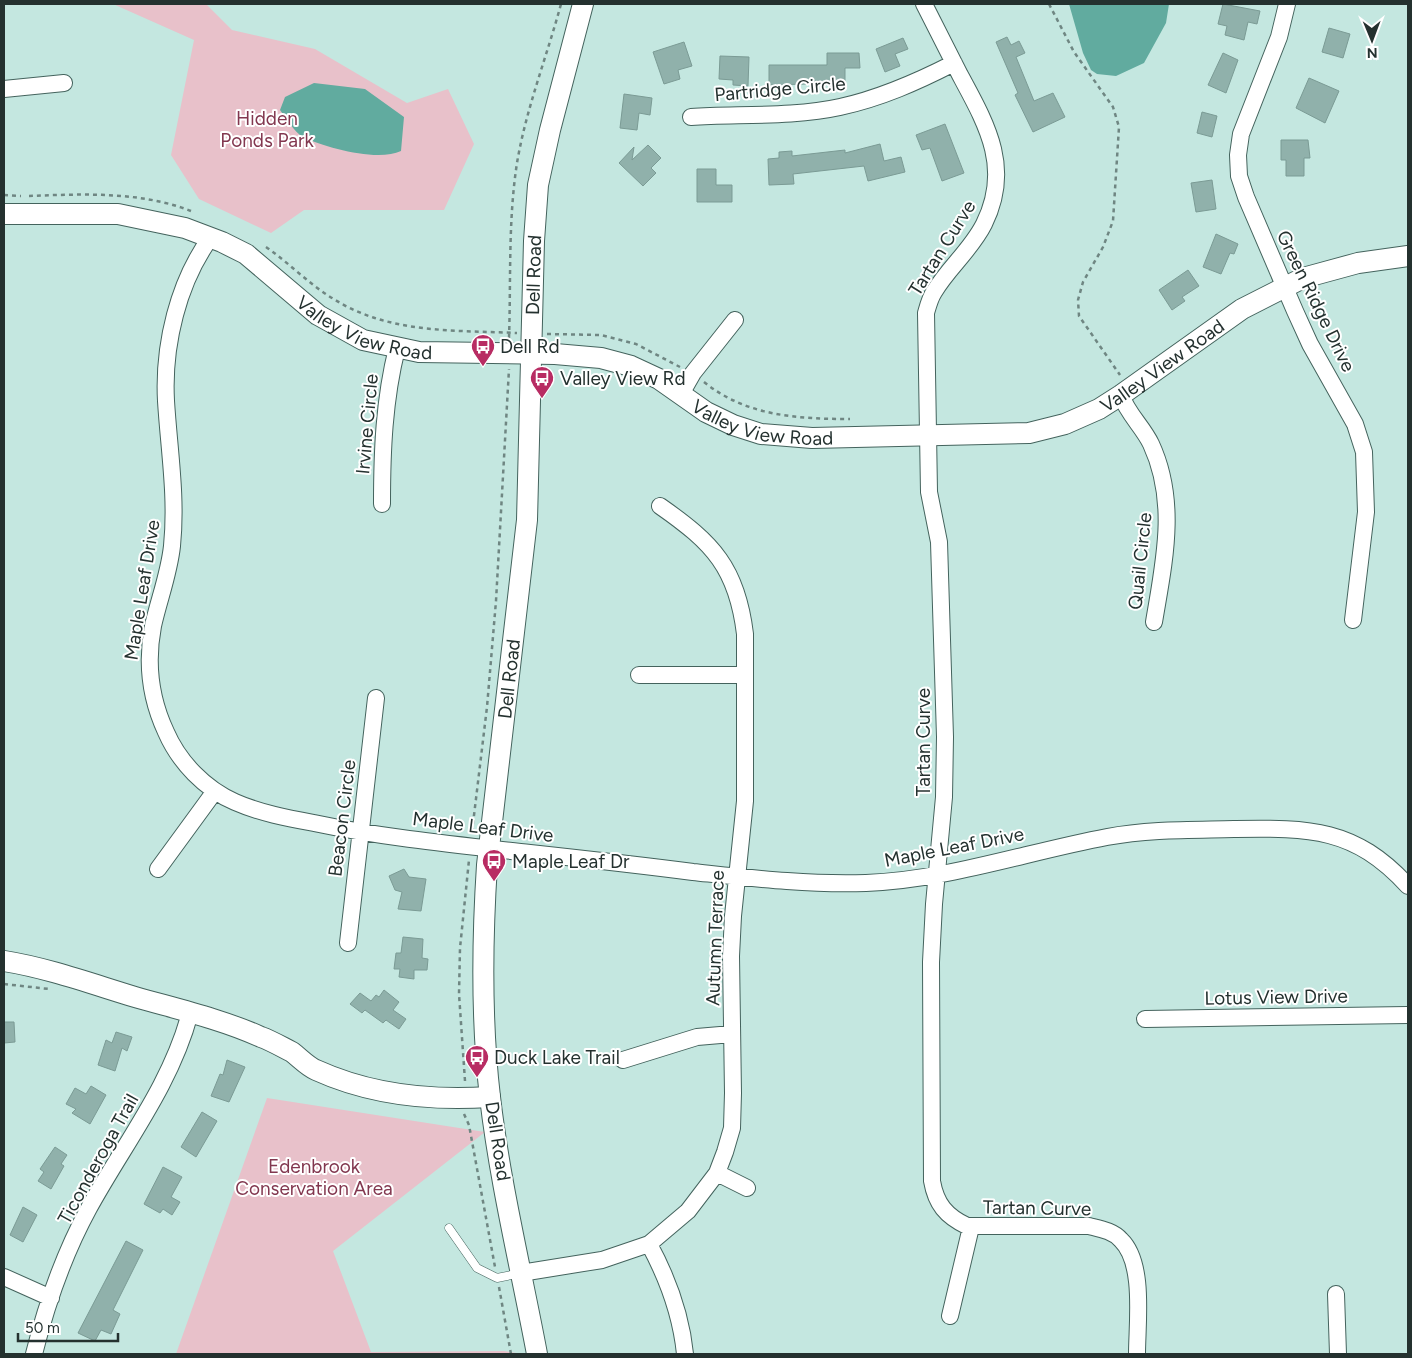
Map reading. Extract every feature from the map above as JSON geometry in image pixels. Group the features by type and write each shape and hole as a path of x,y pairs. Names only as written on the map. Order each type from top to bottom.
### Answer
{"street":[{"name":"Dell Road","path":"537,1354 490,1097 483,977 484,921 490,848 527,520 533,354 534,241 538,185 550,130 584,4"},
{"name":"Tartan Curve","path":"924,4 985,122 994,147 997,174 994,200 984,225 934,292 926,313 929,492 940,542 945,737 944,797 931,962 932,1181 935,1196 942,1209 954,1220 971,1227 1089,1226 1106,1230 1121,1240 1131,1254 1136,1271 1137,1354"},
{"name":"Green Ridge Drive","path":"1286,4 1279,37 1241,134 1238,155 1239,176 1310,344 1355,424 1364,452 1367,482 1366,512 1352,620"},
{"name":"Partridge Circle","path":"691,117 839,107 877,97 914,84 954,63"},
{"path":"4,89 64,82"},
{"name":"Valley View Road","path":"4,214 118,214 161,222 211,237 246,254 318,315 364,340 419,352 533,354 601,358 624,364 659,379 706,412 733,425 761,434 812,438 928,437 1030,433 1065,424 1099,409 1242,309 1303,278 1358,263 1408,256"},
{"name":"Maple Leaf Drive","path":"211,237 198,255 181,297 172,329 166,396 175,512 172,550 165,587 154,622 149,652 150,682 156,710 168,738 184,763 215,791 230,800 258,812 360,833 736,876 817,882 867,883 917,878 1112,836 1155,831 1280,828 1310,830 1346,840 1367,849 1408,884"},
{"path":"681,394 693,373 735,320"},
{"name":"Irvine Circle","path":"382,504 382,438 397,348"},
{"name":"Quail Circle","path":"1125,392 1151,444 1161,471 1166,499 1168,528 1154,622"},
{"name":"Autumn Terrace","path":"522,1273 602,1260 649,1244 688,1211 717,1173 732,1128 731,956 736,876 745,801 745,634 742,608 733,583 721,559 703,538 660,506"},
{"path":"639,675 744,675"},
{"name":"Beacon Circle","path":"348,943 376,698"},
{"path":"158,870 215,791"},
{"path":"4,961 50,972 230,1024 263,1037 292,1053 314,1069 350,1083 385,1093 451,1099 490,1097"},
{"name":"Ticonderoga Trail","path":"34,1354 51,1298 88,1210 164,1080 183,1038 190,1013"},
{"name":"Lotus View Drive","path":"1145,1019 1408,1015"},
{"path":"623,1060 697,1037 732,1034"},
{"path":"717,1173 747,1188"},
{"path":"950,1316 971,1227"},
{"path":"649,1244 663,1268 675,1302 683,1335 685,1354"},
{"path":"4,1277 51,1298"},
{"path":"1336,1294 1338,1354"}],"lane":[{"path":"448,1228 477,1268 497,1278 522,1273"}],"path":[{"path":"1049,4 1074,52 1113,107 1119,127 1113,221 1103,247 1083,282 1078,300 1079,316 1125,392"},
{"path":"4,195 104,195 140,199 183,208 198,214"},
{"path":"262,244 332,298 361,314 385,322 417,329 601,336 636,344 693,373 720,395 755,410 789,417 857,419"},
{"path":"4,984 52,989"}],"green space":[{"name":"Hidden Ponds Park","path":"113,4 206,4 232,30 315,49 407,103 448,89 474,144 444,210 304,210 271,233 199,199 171,155 194,40"},
{"name":"Edenbrook Conservation Area","path":"267,1098 485,1132 333,1251 371,1352 504,1351 523,1354 176,1354"}],"shaded area":[{"path":"1069,4 1169,4 1166,23 1144,63 1116,76 1097,74 1091,70 1083,53"},
{"path":"314,83 365,89 404,117 401,151 379,155 352,152 325,145 300,135 280,110 285,97"}],"building":[{"path":"1223,4 1260,11 1257,24 1248,22 1244,40 1225,35 1227,26 1218,24"},
{"path":"1329,28 1350,34 1343,58 1322,52"},
{"path":"1007,37 1011,45 1019,41 1025,53 1016,57 1034,101 1053,93 1065,117 1033,132 1015,95 1018,93 996,42"},
{"path":"903,38 908,49 895,54 900,66 885,72 876,49"},
{"path":"684,42 692,66 678,70 680,79 664,84 653,52"},
{"path":"827,53 859,53 860,68 845,68 845,83 769,85 769,65 827,65"},
{"path":"1223,53 1238,60 1226,93 1208,85"},
{"path":"720,56 749,57 748,86 733,85 733,80 719,79"},
{"path":"1309,78 1339,91 1325,123 1296,108"},
{"path":"624,94 652,98 650,115 639,113 637,130 620,128"},
{"path":"1202,112 1217,116 1212,137 1197,133"},
{"path":"945,124 964,173 942,181 930,148 922,150 916,135"},
{"path":"1281,140 1308,140 1310,158 1304,158 1304,176 1286,176 1286,160 1281,160"},
{"path":"880,144 884,161 901,157 905,172 868,181 864,166 793,174 794,184 769,185 768,159 779,158 779,152 792,151 792,156 845,150 845,153"},
{"path":"648,145 661,158 651,168 656,173 643,186 619,163 634,147 632,160"},
{"path":"697,169 716,169 716,185 732,185 732,202 697,202"},
{"path":"1212,180 1216,209 1196,212 1191,183"},
{"path":"1216,234 1238,244 1234,254 1230,253 1221,274 1203,267"},
{"path":"1188,270 1199,286 1182,297 1185,301 1172,310 1159,290"},
{"path":"404,869 409,877 426,879 421,911 398,909 402,892 395,890 389,876"},
{"path":"403,937 423,939 422,958 428,959 427,970 414,970 414,979 399,977 400,969 394,969 396,953 401,953"},
{"path":"384,990 399,1002 393,1010 406,1019 399,1029 386,1020 383,1023 365,1010 362,1013 350,1004 360,993 371,1001 376,995 379,997"},
{"path":"4,1022 14,1022 15,1042 4,1043"},
{"path":"116,1032 132,1037 127,1051 122,1048 115,1071 98,1065 106,1040 112,1043"},
{"path":"227,1060 245,1067 229,1102 211,1096 220,1074 223,1075"},
{"path":"91,1086 106,1095 90,1124 72,1113 76,1109 66,1104 75,1088 86,1094"},
{"path":"202,1112 217,1121 196,1157 181,1147"},
{"path":"55,1147 67,1155 61,1164 64,1166 51,1189 38,1181 44,1172 40,1169"},
{"path":"163,1167 182,1177 171,1197 180,1202 172,1215 163,1209 160,1213 144,1204"},
{"path":"23,1207 37,1215 23,1242 10,1235"},
{"path":"126,1241 143,1250 113,1310 120,1314 111,1334 101,1330 95,1341 78,1333"}],"place":[{"name":"Dell Rd","path":"483,367"},
{"name":"Valley View Rd","path":"542,399"},
{"name":"Maple Leaf Dr","path":"494,882"},
{"name":"Duck Lake Trail","path":"477,1078"}]}
